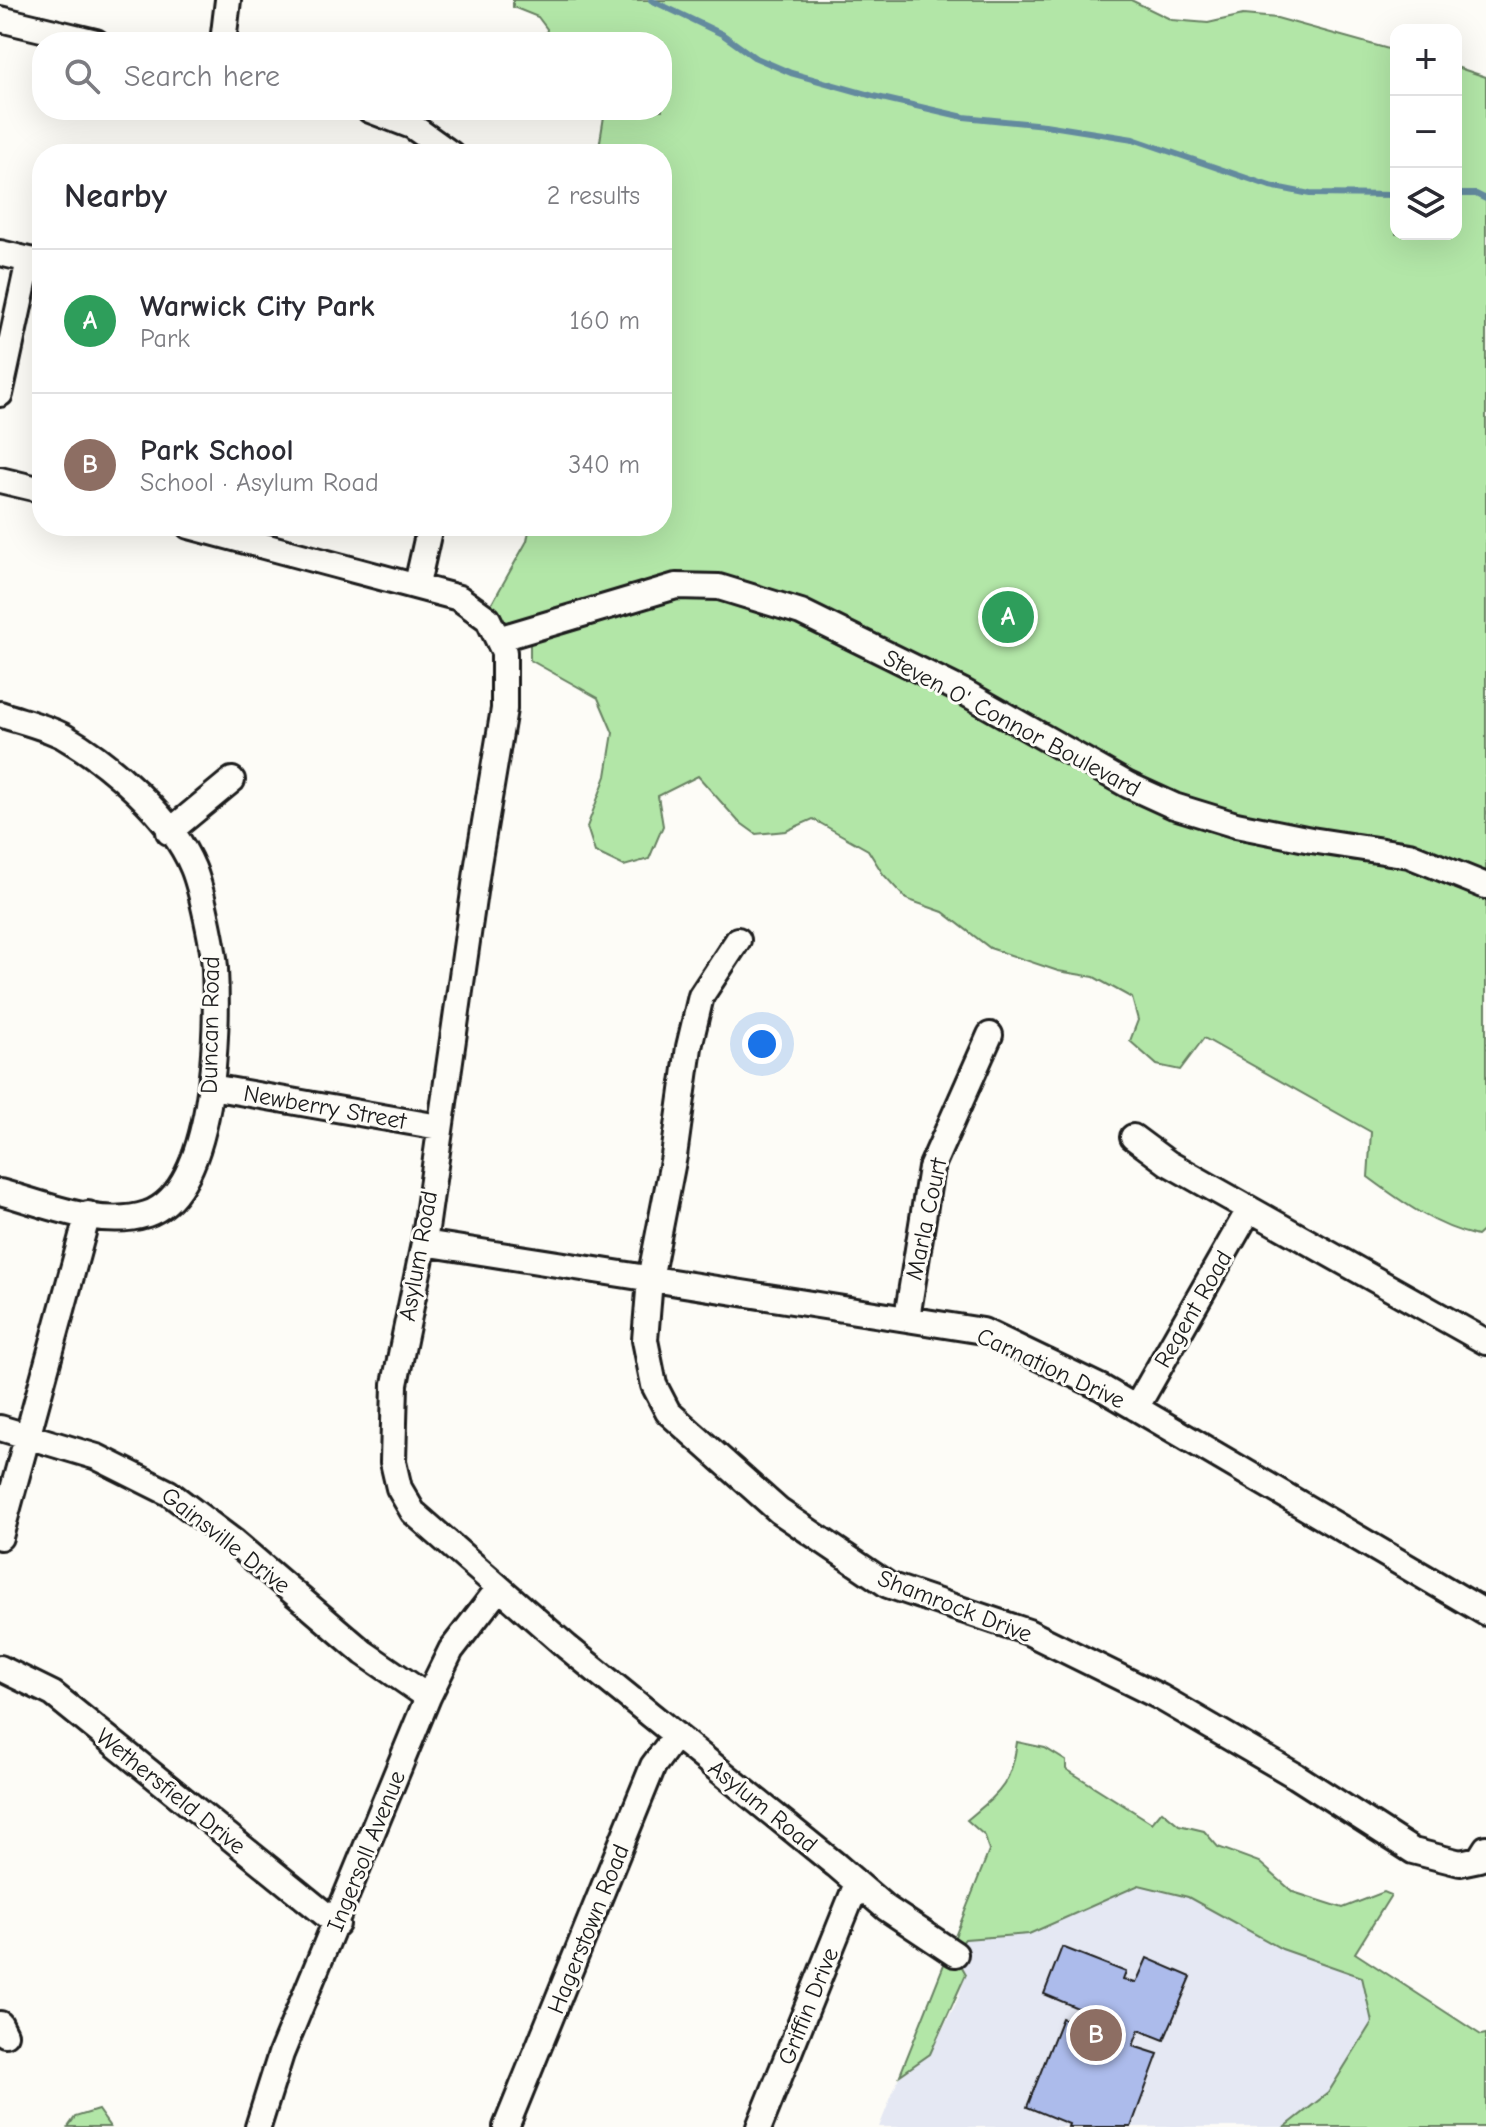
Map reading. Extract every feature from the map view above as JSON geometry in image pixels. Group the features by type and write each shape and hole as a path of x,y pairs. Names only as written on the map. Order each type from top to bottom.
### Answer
{"street":[{"path":"224,32 228,0"},
{"path":"0,19 54,32"},
{"path":"396,120 412,126 437,144"},
{"path":"0,253 32,261"},
{"path":"0,394 32,277"},
{"path":"0,480 32,488"},
{"name":"Asylum Road","path":"228,536 417,584 459,598 488,619 504,652 504,709 424,1243 395,1384 393,1462 399,1488 413,1512 499,1588 836,1865 856,1886 955,1954"},
{"path":"417,584 428,536"},
{"name":"Steven O' Connor Boulevard","path":"498,639 676,586 719,587 801,612 964,692 1128,785 1174,806 1236,825 1409,855 1486,886"},
{"name":"Duncan Road","path":"0,714 60,735 96,758 148,801 193,868 215,966 211,1100 188,1173 171,1198 151,1213 118,1221 0,1192"},
{"path":"169,832 232,780"},
{"name":"Shamrock Drive","path":"738,940 701,996 689,1047 674,1156 650,1279 645,1340 654,1385 668,1412 779,1511 888,1585 1028,1632 1160,1697 1296,1776 1413,1851 1460,1863 1479,1859 1486,1848"},
{"name":"Marla Court","path":"907,1318 931,1168 990,1035"},
{"name":"Newberry Street","path":"211,1087 439,1127"},
{"path":"1133,1137 1168,1163 1486,1342"},
{"name":"Regent Road","path":"1136,1408 1249,1210"},
{"path":"0,1537 88,1214"},
{"name":"Carnation Drive","path":"424,1243 983,1331 1136,1408 1486,1613"},
{"name":"Gainsville Drive","path":"0,1428 27,1434 118,1466 169,1493 233,1541 364,1653 428,1697"},
{"name":"Ingersoll Avenue","path":"258,2127 281,2054 428,1697 451,1650 499,1588"},
{"name":"Wethersfield Drive","path":"0,1668 53,1694 337,1924"},
{"name":"Hagerstown Road","path":"506,2127 653,1766 676,1735"},
{"name":"Griffin Drive","path":"759,2127 856,1886"}],"shaded area":[{"path":"1139,1885 1188,1897 1282,1949 1362,1977 1372,2022 1328,2093 1285,2127 879,2127 900,2075 930,2054 958,1999 966,1974 954,1953 965,1938 1089,1906"}],"green space":[{"path":"513,0 1131,0 1172,20 1208,23 1243,15 1277,18 1390,49 1390,240 1462,240 1462,69 1486,77 1486,1228 1477,1236 1433,1220 1368,1177 1371,1132 1204,1038 1180,1070 1157,1065 1130,1041 1138,1020 1132,998 1094,977 1058,971 990,948 943,912 906,899 883,874 868,850 813,819 786,831 756,834 738,821 698,776 658,796 663,826 649,859 624,866 595,852 587,827 606,776 613,733 598,698 530,660 530,630 501,638 486,614 528,536 672,536 672,144 600,144 603,120 672,120 672,32 547,32 538,17 513,7"},
{"path":"1017,1742 1045,1748 1066,1761 1066,1769 1152,1823 1162,1811 1179,1825 1204,1831 1218,1847 1259,1862 1293,1892 1343,1908 1384,1892 1391,1895 1355,1953 1481,2035 1486,2034 1486,2127 1285,2127 1328,2093 1372,2022 1362,1977 1282,1949 1188,1897 1139,1885 1029,1934 965,1939 954,1953 966,1974 930,2054 900,2075 989,1851 985,1836 967,1820 1002,1787 1011,1769"},
{"path":"98,2110 110,2127 68,2127 75,2117"}],"building":[{"path":"1062,1947 1126,1972 1123,1980 1136,1983 1147,1958 1191,1977 1164,2040 1139,2030 1133,2046 1158,2054 1131,2127 1068,2127 1069,2124 1027,2107 1062,2018 1086,2028 1092,2014 1044,1994"}],"waterway":[{"path":"651,0 722,34 754,57 791,73 873,96 964,117 1045,125 1133,139 1270,186 1310,194 1390,195"},
{"path":"1462,194 1476,194 1486,199"}],"place":[{"name":"Warwick City Park","path":"1008,617"},
{"name":"Park School","path":"1096,2035"}]}
